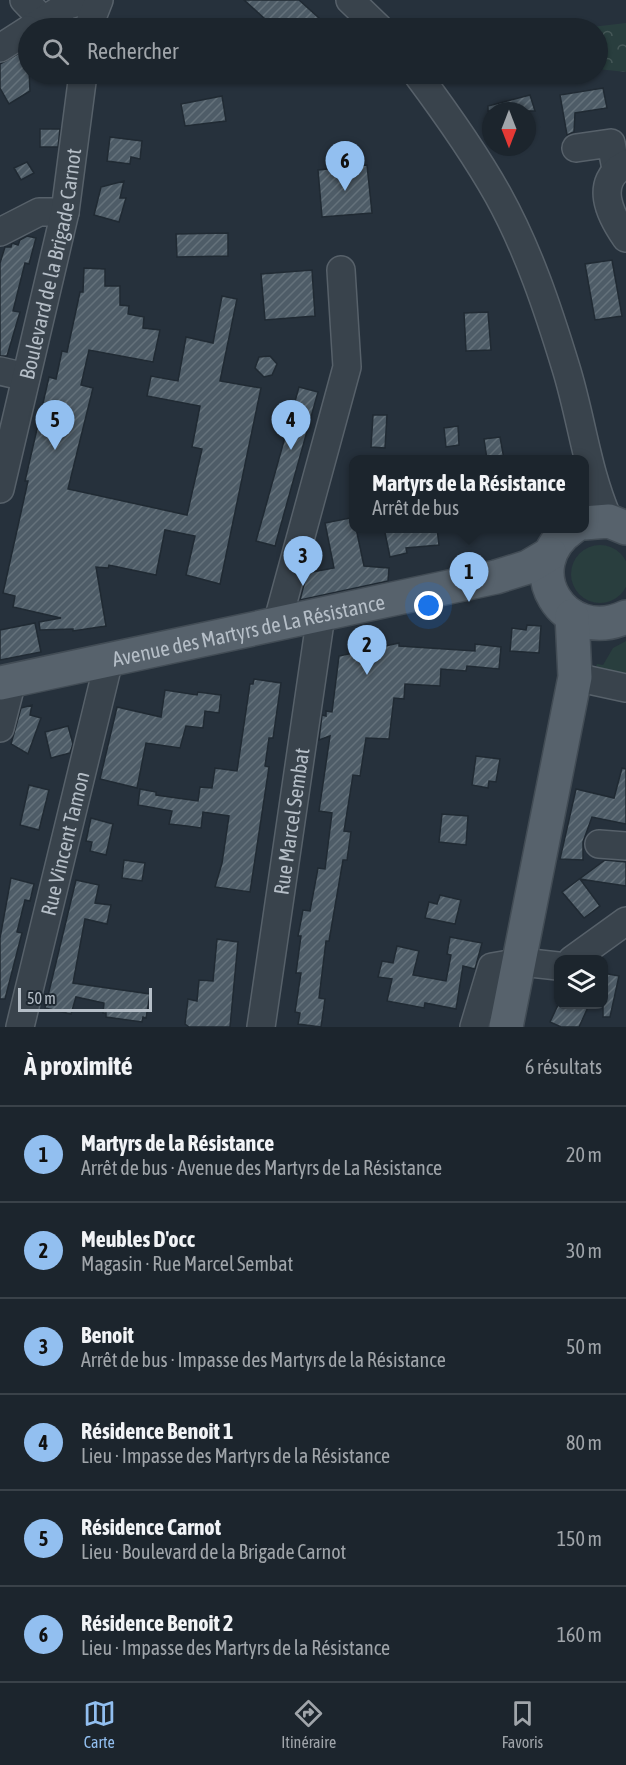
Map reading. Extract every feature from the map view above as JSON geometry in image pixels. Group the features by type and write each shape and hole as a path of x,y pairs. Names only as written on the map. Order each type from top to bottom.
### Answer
{"main road":[{"path":"506,1027 521,962 575,674 563,607 547,579 550,554 556,543 567,533"},
{"name":"Avenue des Martyrs de La Résistance","path":"6,682 496,577 528,567 550,554"},
{"name":"Avenue des Martyrs de La Résistance","path":"496,577 521,582 587,623 615,620"},
{"path":"575,674 615,620"}],"street":[{"path":"24,0 35,18"},
{"path":"51,18 68,5 87,0"},
{"path":"92,18 99,0"},
{"path":"350,0 368,18"},
{"path":"0,48 18,39"},
{"name":"Boulevard de la Brigade Carnot","path":"1,483 65,212 82,84"},
{"path":"424,84 451,120 512,223 550,318 577,408 583,452"},
{"path":"576,148 611,143 621,166 608,185 610,216 626,238"},
{"path":"0,232 39,212 65,212"},
{"path":"277,624 346,367 341,270"},
{"path":"0,371 26,377"},
{"path":"589,470 606,524"},
{"name":"Rue Marcel Sembat","path":"261,1027 321,615"},
{"name":"Rue Vincent Tamon","path":"20,1027 109,660"},
{"path":"575,674 626,688"},
{"path":"0,729 6,682"},
{"path":"599,844 626,846"},
{"path":"579,955 626,921"},
{"path":"474,1027 492,967 521,962 554,966"}],"green space":[{"path":"626,23 626,72 608,70 608,25"},
{"path":"594,545 606,545 621,553 627,563 627,585 621,595 606,603 594,603 579,595 571,580 571,568 579,553"},
{"path":"626,641 626,681 596,666 597,664 603,665 613,648"}],"building":[{"path":"244,0 299,0 319,18 264,18"},
{"path":"18,54 18,84 30,84 30,91 9,104 0,88 0,64"},
{"path":"603,88 607,108 575,113 574,132 567,135 560,95"},
{"path":"530,95 532,102 503,102"},
{"path":"222,96 226,121 185,126 181,104"},
{"path":"40,129 60,129 58,147 40,147"},
{"path":"110,137 142,141 140,159 131,157 130,164 107,161"},
{"path":"27,162 34,173 21,180 14,168"},
{"path":"367,165 372,213 322,217 318,170"},
{"path":"124,181 120,198 126,198 119,222 94,215 101,187"},
{"path":"228,233 228,256 177,257 176,234"},
{"path":"27,236 36,238 29,264 25,263 13,311 20,312 7,356 0,356 0,263 5,247 11,247 12,243 18,245 20,240"},
{"path":"612,260 622,316 595,320 585,264"},
{"path":"84,268 105,269 105,286 120,286 120,305 129,306 128,314 144,317 143,328 160,330 153,362 89,350 81,385 93,388 68,489 187,515 202,449 192,447 200,406 147,396 151,376 178,381 186,337 213,343 222,296 237,299 220,381 261,388 220,584 186,575 195,536 165,530 156,575 109,565 108,568 96,567 106,626 73,631 73,629 40,630 39,622 61,618 13,607 15,596 3,593 28,481 25,481 49,377 56,379 62,351 67,352 80,292 83,292"},
{"path":"312,270 315,316 265,320 261,274"},
{"path":"488,312 491,350 466,351 464,313"},
{"path":"270,356 277,364 272,375 264,377 255,368 259,357"},
{"path":"299,387 318,392 275,546 256,541"},
{"path":"373,415 387,415 385,448 371,447"},
{"path":"458,426 459,445 446,447 444,428"},
{"path":"500,437 503,455 486,455 484,439"},
{"path":"349,518 349,533 357,533 364,566 389,568 388,581 300,600 307,573 334,568 325,523"},
{"path":"385,533 438,533 439,545 406,548 407,553 390,557"},
{"path":"35,623 41,652 0,660 0,630"},
{"path":"527,625 541,626 539,653 510,651 512,628 526,630"},
{"path":"399,643 399,646 475,651 475,644 501,647 499,669 467,666 466,671 441,669 440,686 405,684 404,699 394,698 389,739 366,738 360,776 353,775 344,831 351,832 347,860 343,860 329,941 326,941 319,998 325,999 321,1027 298,1024 300,1013 295,1012 301,973 296,973 301,936 298,936 303,910 310,911 318,868 325,869 332,813 319,811 330,736 319,740 322,715 326,716 326,711 332,712 339,656"},
{"path":"254,679 281,683 273,738 269,738 265,766 269,767 250,892 215,887 222,863 229,816 203,812 201,828 169,824 172,811 138,805 140,789 156,792 156,795 198,801 200,787 212,788 215,768 237,771 250,684 253,684"},
{"path":"165,690 197,695 198,692 221,695 219,713 205,711 203,728 186,726 180,748 146,743 137,788 100,779 117,707 161,717"},
{"path":"32,705 30,715 41,718 28,754 11,744 21,708"},
{"path":"68,726 73,744 70,753 51,758 45,732"},
{"path":"476,756 500,759 496,782 489,781 488,788 472,785"},
{"path":"622,768 626,769 626,824 592,817 583,842 583,860 560,859 576,789 614,798"},
{"path":"29,785 49,790 39,830 20,825"},
{"path":"442,814 468,816 466,845 439,842"},
{"path":"91,818 113,824 106,855 90,851 92,842 86,841"},
{"path":"124,860 145,863 142,881 122,878"},
{"path":"605,860 626,862 626,886 580,879 600,906 584,918 562,892"},
{"path":"11,878 34,884 30,901 25,900 17,932 22,933 5,999 0,999 0,938"},
{"path":"76,880 99,885 95,903 111,905 107,924 85,919 73,983 150,994 146,1018 143,1017 142,1022 106,1017 106,1013 103,1013 104,1003 76,997 71,1014 45,1008"},
{"path":"440,895 461,900 455,924 425,918 429,902 437,904"},
{"path":"450,937 482,943 475,969 463,966 456,1009 425,1003 424,1008 387,1001 392,979 378,977 382,961 393,963 397,946 419,951 413,975 446,981 451,955 447,954"},
{"path":"217,939 238,942 230,1027 189,1027 185,1024 188,999 197,1001 199,980 213,981"},
{"path":"608,974 619,976 610,1017 603,1017 603,1009 608,1009"},
{"path":"556,1009 587,1009 579,1027 561,1027 550,1022"}],"place":[{"name":"Résidence Benoit 2","path":"345,191"},
{"name":"Résidence Carnot","path":"55,450"},
{"name":"Résidence Benoit 1","path":"291,450"},
{"name":"Benoit","path":"303,586"},
{"name":"Martyrs de la Résistance","path":"469,602"},
{"name":"Meubles D'occ","path":"367,675"}]}
